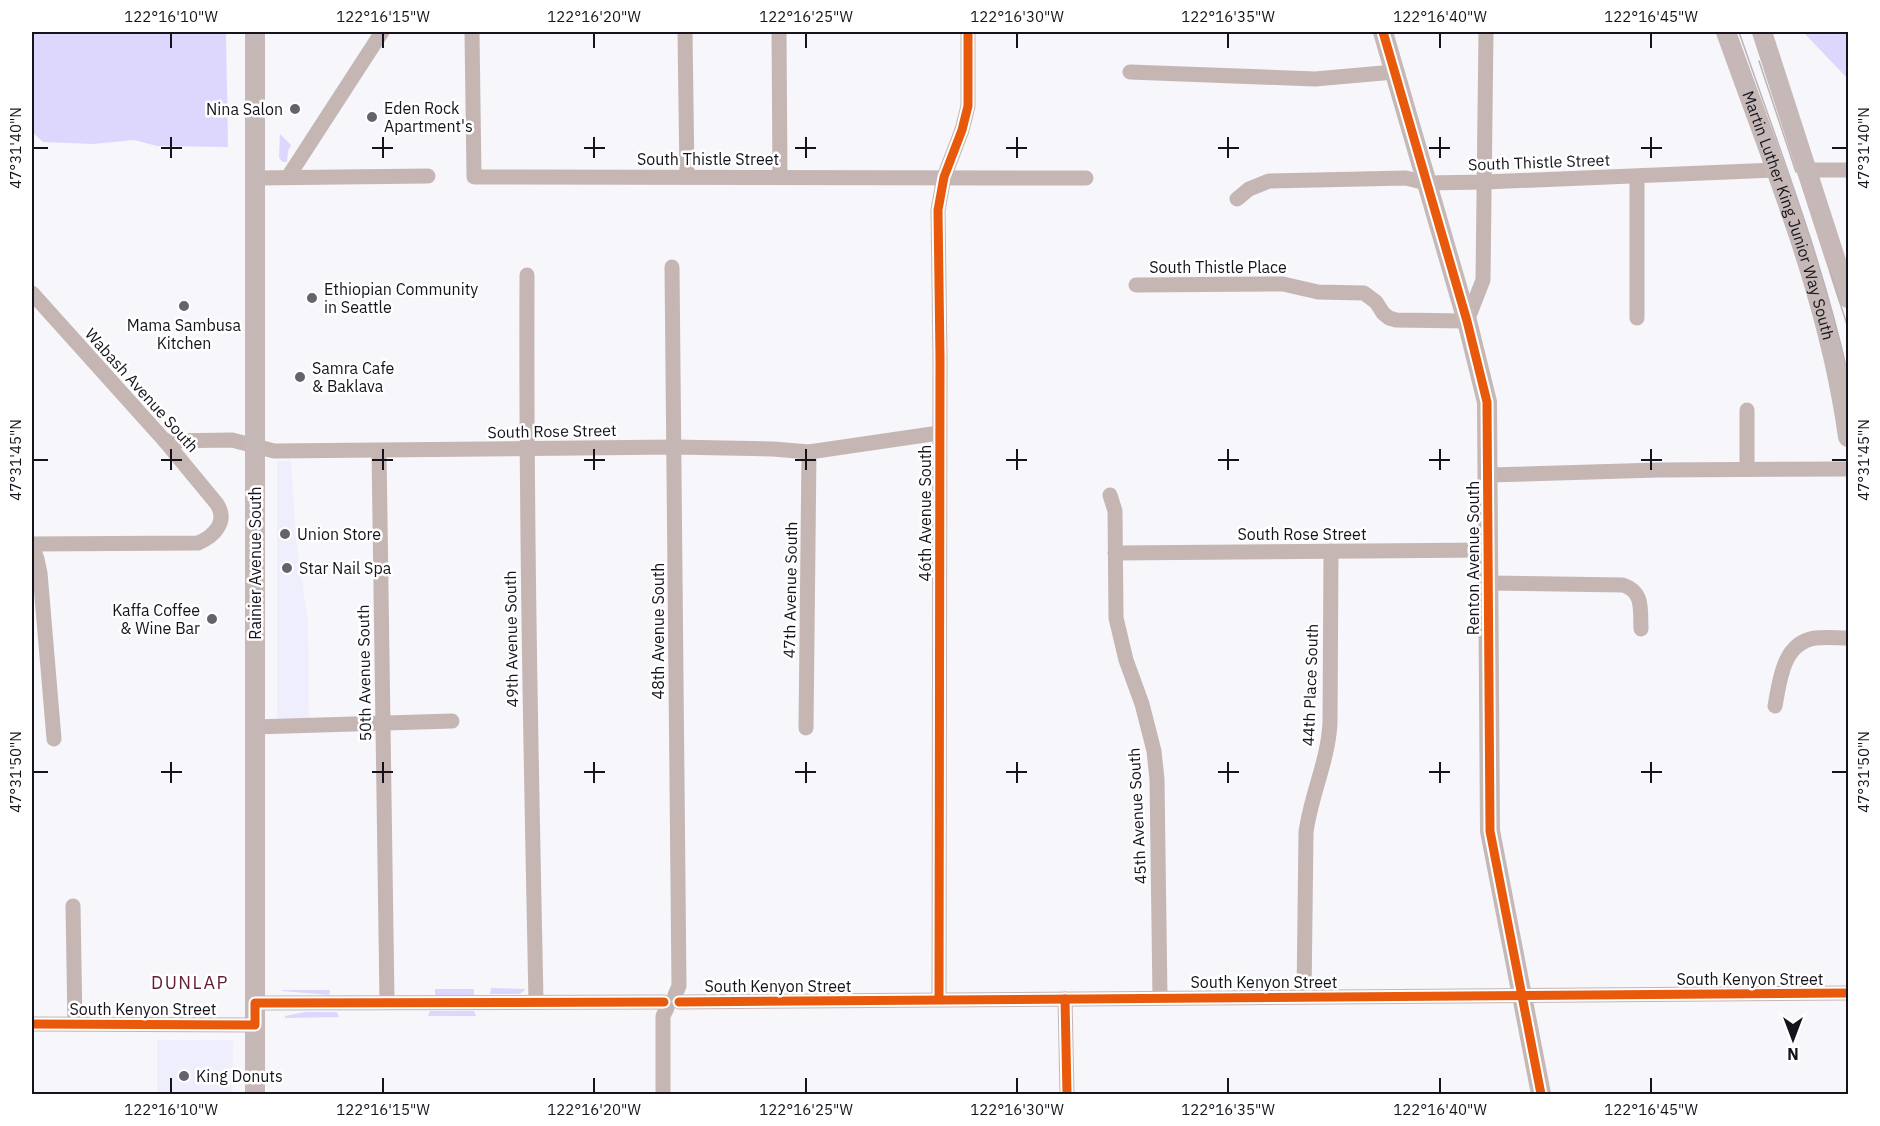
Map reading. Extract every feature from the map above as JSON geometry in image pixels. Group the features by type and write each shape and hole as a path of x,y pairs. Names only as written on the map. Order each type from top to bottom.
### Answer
{"main road":[{"name":"Rainier Avenue South","path":"255,32 255,1095"},
{"name":"Renton Avenue South","path":"1383,32 1467,321 1487,402 1490,831 1541,1095"},
{"name":"Martin Luther King Junior Way South","path":"1726,32 1810,272 1829,335 1848,437"},
{"name":"Martin Luther King Junior Way South","path":"1762,32 1848,298"}],"street":[{"path":"288,177 382,32"},
{"name":"South Thistle Street","path":"472,32 474,177 1086,178"},
{"path":"685,32 687,177"},
{"path":"779,32 780,177"},
{"name":"46th Avenue South","path":"939,999 938,210 944,177 962,130 968,106 968,32"},
{"path":"1467,321 1483,280 1486,32"},
{"path":"1130,72 1315,78 1395,72"},
{"name":"South Thistle Street","path":"1237,200 1248,189 1269,182 1406,178 1426,183 1485,182 1775,170"},
{"path":"1808,170 1848,170"},
{"path":"255,178 428,176"},
{"path":"1637,177 1637,318"},
{"name":"48th Avenue South","path":"663,1095 663,1016 679,986 672,267"},
{"name":"49th Avenue South","path":"527,275 526,449 536,1001"},
{"name":"South Thistle Place","path":"1136,285 1283,284 1318,292 1364,293 1376,302 1383,313 1396,320 1467,321"},
{"name":"Wabash Avenue South","path":"32,293 165,441 217,504 222,514 219,526 213,534 198,543 32,544"},
{"path":"1747,410 1747,469"},
{"name":"South Rose Street","path":"165,441 232,440 274,451 675,447 809,452 939,433"},
{"name":"50th Avenue South","path":"379,451 387,1002"},
{"name":"47th Avenue South","path":"806,728 809,452"},
{"path":"1488,475 1848,469"},
{"name":"45th Avenue South","path":"1110,495 1115,511 1116,618 1119,636 1150,729 1155,760 1160,998"},
{"path":"32,544 40,573 54,739"},
{"name":"South Rose Street","path":"1115,553 1489,550"},
{"name":"44th Place South","path":"1304,997 1306,832 1329,743 1331,551"},
{"path":"1489,583 1623,585 1633,588 1639,601 1641,629"},
{"path":"1775,706 1782,670 1787,657 1796,647 1805,641 1817,638 1848,638"},
{"path":"254,727 452,721"},
{"path":"73,906 75,1024"},
{"name":"South Kenyon Street","path":"255,1003 1848,993"},
{"path":"1065,999 1067,1095"},
{"name":"South Kenyon Street","path":"32,1024 255,1025"}],"shaded area":[{"path":"32,32 226,32 228,147 157,146 134,140 93,144 43,142 32,132"},
{"path":"1803,32 1848,32 1848,79"},
{"path":"280,134 291,145 287,162 279,158"},
{"path":"277,461 291,461 296,540 308,622 309,719 277,720"},
{"path":"491,988 526,989 520,994 490,994"},
{"path":"435,989 474,989 474,995 435,995"},
{"path":"282,990 330,990 329,995"},
{"path":"430,1011 474,1011 476,1016 428,1016"},
{"path":"305,1012 337,1012 339,1017 285,1018 285,1016"},
{"path":"157,1040 233,1040 232,1094 157,1094"}],"tram line":[{"path":"1739,32 1812,245 1848,375"},
{"path":"1759,61 1796,172"},
{"path":"1830,271 1848,328"}],"cycle path":[{"path":"939,999 940,358 938,210 944,177 962,130 968,106 968,32"},
{"path":"1383,32 1467,321 1487,402 1490,831 1541,1094"},
{"path":"679,1002 1848,993"},
{"path":"1065,999 1067,1094"},
{"path":"32,1024 255,1025 255,1003 664,1002"}],"place":[{"name":"Nina Salon","path":"295,109"},
{"name":"Eden Rock Apartment's","path":"372,117"},
{"name":"Ethiopian Community in Seattle","path":"312,298"},
{"name":"Mama Sambusa Kitchen","path":"184,306"},
{"name":"Samra Cafe & Baklava","path":"300,377"},
{"name":"Union Store","path":"285,534"},
{"name":"Star Nail Spa","path":"287,568"},
{"name":"Kaffa Coffee & Wine Bar","path":"212,619"},
{"name":"King Donuts","path":"184,1076"}],"district":[{"name":"DUNLAP","path":"190,982"}]}
